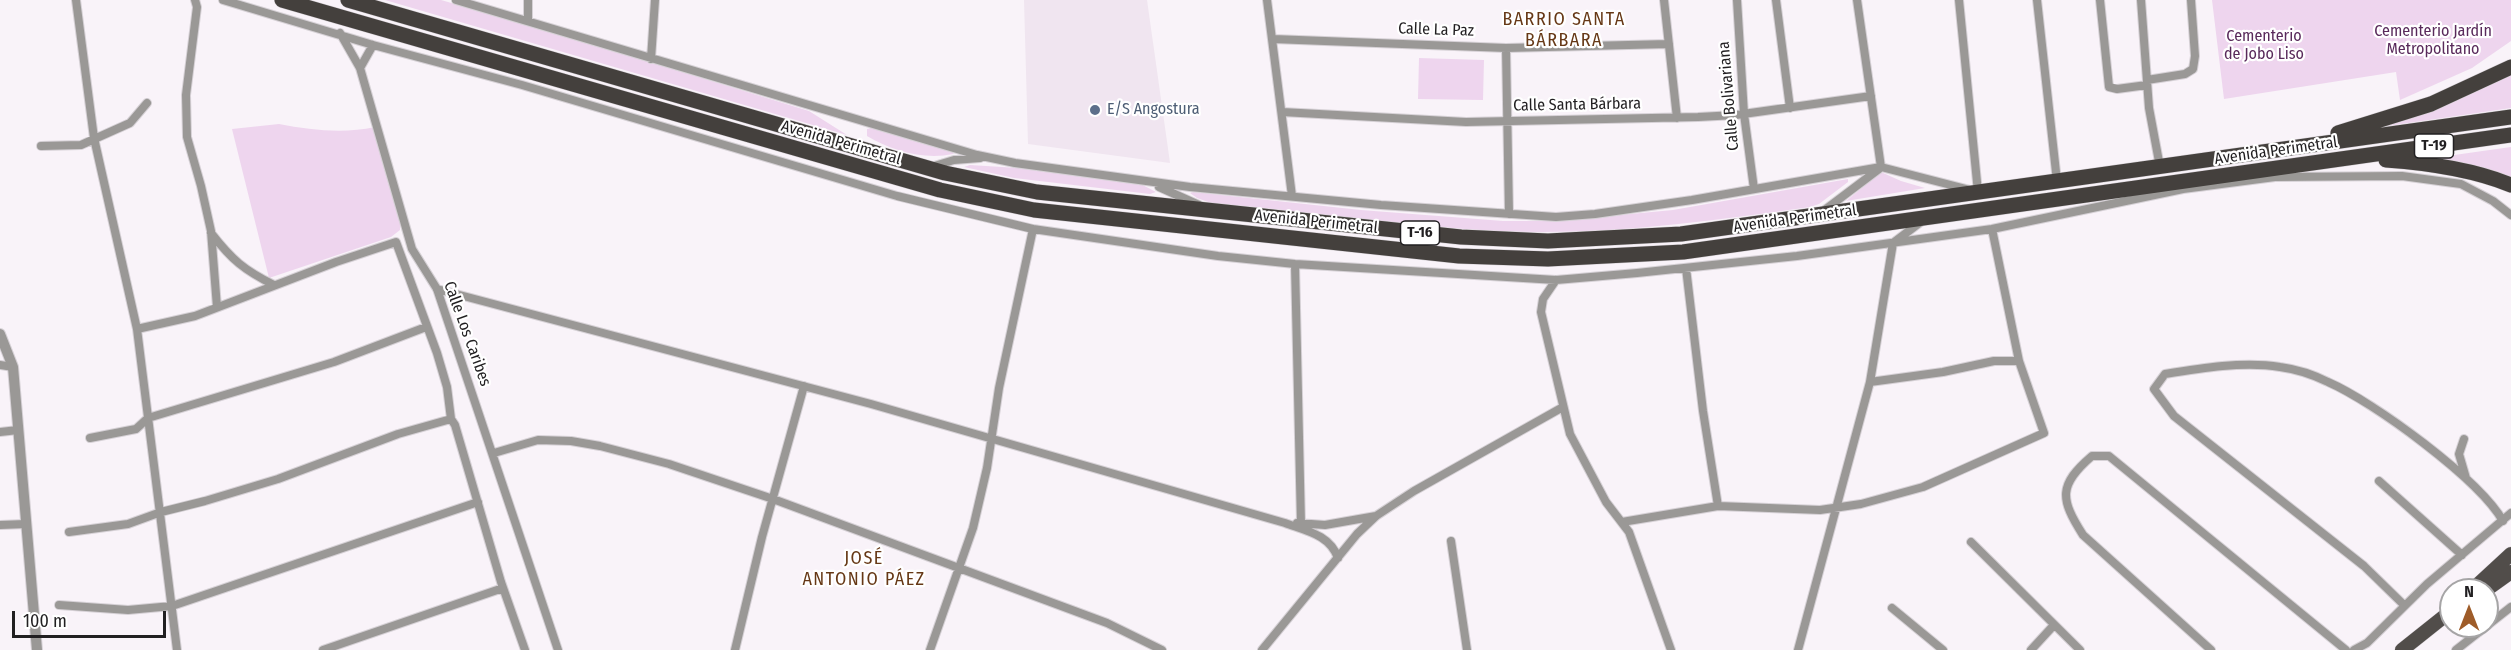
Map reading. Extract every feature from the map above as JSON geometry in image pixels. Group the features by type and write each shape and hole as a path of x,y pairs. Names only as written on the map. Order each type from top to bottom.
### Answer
{"highway":[{"name":"Avenida Perimetral","path":"282,0 940,190 1034,210 1459,256 1537,259 1683,252 2511,135"},
{"name":"Avenida Perimetral","path":"348,0 971,179 1036,192 1461,237 1537,240 1682,234 2511,117"},
{"path":"2284,149 2399,116 2431,104 2511,67"},
{"path":"2356,157 2425,164 2470,172 2511,185"}],"main road":[{"path":"2485,578 2511,554"},
{"path":"2402,650 2439,621"}],"street":[{"path":"195,0 197,8 186,95 187,137 211,231 218,307"},
{"path":"223,0 340,33 373,45 522,84 897,196 1033,229 1218,256 1295,264 1556,280 1686,268 1992,229 2183,189 2275,177 2402,176 2461,184 2493,201 2511,215"},
{"name":"Avenida Perimetral","path":"456,0 992,159 1142,181 1292,196 1556,217 1595,214 1881,166"},
{"path":"528,0 528,21"},
{"path":"651,59 655,0"},
{"path":"1267,0 1292,196"},
{"path":"1664,0 1677,118"},
{"name":"Calle Bolivariana","path":"1737,0 1744,114 1754,189"},
{"path":"1776,0 1790,108"},
{"path":"1857,0 1881,166"},
{"path":"1881,166 1978,192 1959,0"},
{"path":"2037,0 2057,181"},
{"path":"2100,0 2109,87 2116,89 2176,77 2193,69 2195,56 2191,0"},
{"path":"2141,0 2149,108 2160,166"},
{"path":"77,2 94,138 136,329 177,650"},
{"name":"Calle Los Caribes","path":"340,33 360,68 412,249 437,289 494,453 558,650"},
{"name":"Calle La Paz","path":"1273,39 1506,48 1669,44"},
{"path":"360,68 373,45"},
{"path":"1506,48 1509,214"},
{"name":"Calle Santa Bárbara","path":"1282,112 1466,122 1677,118 1744,114 1871,96"},
{"path":"41,146 81,145 130,123 147,103"},
{"path":"2356,157 2357,175"},
{"path":"928,168 963,158 992,159"},
{"path":"1817,215 1881,166"},
{"path":"1142,181 1220,212"},
{"path":"1797,650 1870,382 1893,243 1925,219"},
{"path":"930,650 961,568 973,528 985,478 990,438 1033,229"},
{"path":"1622,522 1718,506 1820,510 1861,504 1923,487 2044,433 2019,361 1992,229"},
{"path":"211,231 230,257 249,272 274,285"},
{"path":"136,329 195,316 396,242 447,387 451,419 455,425 503,588 525,650"},
{"path":"1295,264 1300,524"},
{"path":"1686,268 1703,411 1718,506"},
{"path":"1556,280 1543,299 1541,312 1570,434 1605,502 1629,532 1671,650"},
{"path":"437,289 804,386 1285,523 1322,536 1331,543 1338,558"},
{"path":"90,438 136,429 148,418 334,362 426,327"},
{"path":"0,334 13,367 37,650"},
{"path":"1870,382 1943,372 1994,361 2019,361"},
{"path":"0,365 13,367"},
{"path":"2404,605 2364,566 2174,416 2154,389 2165,374 2242,366 2280,367 2328,381 2367,404 2466,478 2504,521"},
{"path":"735,650 804,386"},
{"path":"1262,650 1357,534 1376,516 1414,491 1563,407"},
{"path":"69,532 128,524 161,512 278,479 398,434 451,419"},
{"path":"0,432 18,430"},
{"path":"2464,439 2459,454 2466,478"},
{"path":"494,453 538,440 590,444 669,464 773,499 1107,622 1162,650"},
{"path":"2211,650 2083,535 2068,511 2065,491 2079,467 2092,456 2109,456 2346,650"},
{"path":"2379,481 2462,555"},
{"path":"59,606 128,610 172,606 478,502"},
{"path":"2354,650 2367,643 2404,605 2511,513"},
{"path":"1285,523 1325,525 1376,516"},
{"path":"0,525 26,524"},
{"path":"1451,541 1467,650"},
{"path":"1971,542 2080,650"},
{"path":"323,650 503,588"},
{"path":"2456,650 2511,607"},
{"path":"1892,608 1943,650"},
{"path":"2031,650 2054,625"}],"shaded area":[{"name":"E/S Angostura","path":"1024,0 1147,0 1170,163 1028,144"}],"green space":[{"path":"385,0 441,0 559,34 809,111 847,135"},
{"name":"Cementerio de Jobo Liso","path":"2212,0 2511,0 2511,41 2472,68 2400,100 2396,72 2224,99"},
{"path":"1419,58 1484,60 1483,100 1418,99"},
{"path":"2511,72 2511,108 2381,127"},
{"path":"279,124 327,130 375,127 401,209 400,230 391,237 269,278 232,129"},
{"path":"871,128 955,152 942,156 931,156 898,150 867,136 867,129"},
{"path":"2511,147 2511,180 2433,158"},
{"path":"970,165 1034,169 1137,182 1156,192 1150,194 1014,178 964,167"},
{"path":"1881,172 1901,181 1925,188 1846,201"},
{"path":"1848,179 1848,182 1819,204 1810,207 1693,223 1615,230 1536,232 1426,226 1211,203 1190,193 1503,221 1556,221 1673,210"}],"place":[{"name":"E/S Angostura","path":"1095,110"}],"district":[{"name":"BARRIO SANTA BÁRBARA","path":"1564,30"},
{"name":"JOSÉ ANTONIO PÁEZ","path":"864,569"}],"park label":[{"name":"Cementerio Jardín Metropolitano","path":"2433,41"}]}
